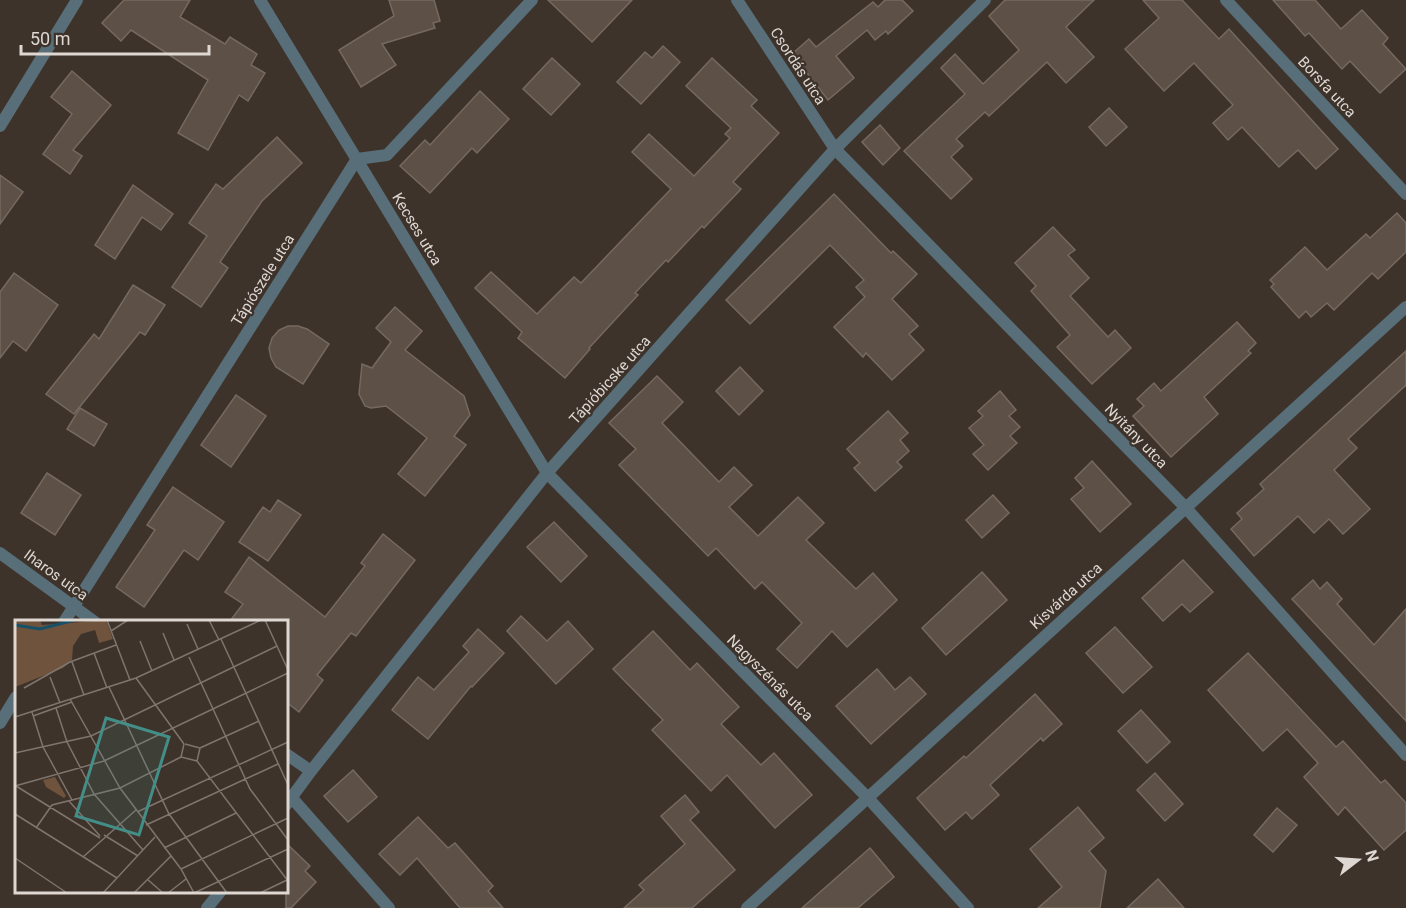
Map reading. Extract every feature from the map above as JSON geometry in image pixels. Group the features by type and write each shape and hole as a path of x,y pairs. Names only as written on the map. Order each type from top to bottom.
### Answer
{"street":[{"path":"0,126 77,0"},
{"name":"Kecses utca","path":"260,0 547,473"},
{"path":"357,159 387,155 532,0"},
{"name":"Csordás utca","path":"736,0 835,149"},
{"name":"Tápióbicske utca","path":"289,801 547,473 835,149 985,0"},
{"name":"Borsfa utca","path":"1226,0 1406,194"},
{"name":"Nyitány utca","path":"835,149 1186,508 1406,755"},
{"name":"Tápiószele utca","path":"65,620 357,159"},
{"name":"Kisvárda utca","path":"747,908 1406,307"},
{"name":"Nagyszénás utca","path":"547,473 868,798 968,908"},
{"name":"Iharos utca","path":"0,553 94,620"},
{"path":"0,723 15,699"},
{"path":"288,755 311,771"},
{"path":"289,801 389,908"},
{"path":"207,908 218,893"}],"building":[{"path":"124,0 190,0 180,17 225,44 230,37 257,54 251,65 265,73 248,101 239,95 208,150 178,133 208,80 131,30 121,41 102,23"},
{"path":"389,0 434,0 440,21 433,23 435,28 382,44 396,65 361,87 339,50 394,16"},
{"path":"548,0 632,0 592,42"},
{"path":"885,0 902,0 913,11 888,34 886,31 875,40 867,30 836,56 854,78 828,100 792,54 809,39 816,47 873,2 878,7"},
{"path":"1005,0 1094,0 1066,27 1094,57 1066,83 1047,62 989,116 985,112 956,139 963,146 951,157 972,179 951,199 904,151 965,94 941,68 955,54 983,84 1019,50 989,16"},
{"path":"1143,0 1182,0 1219,39 1229,29 1338,149 1316,169 1298,150 1279,167 1242,127 1228,140 1213,123 1233,105 1194,63 1164,91 1125,49 1159,18"},
{"path":"1273,0 1315,0 1341,29 1362,10 1388,38 1383,44 1406,69 1380,93 1350,61 1342,69 1309,33 1305,36"},
{"path":"663,46 680,62 641,104 617,82 645,52 652,58"},
{"path":"552,58 580,84 551,115 523,89"},
{"path":"712,58 757,100 751,106 779,133 733,182 741,189 704,228 702,226 635,293 638,295 565,378 518,338 522,332 475,288 491,272 537,314 574,277 581,283 671,189 632,152 649,134 694,176 730,138 725,134 731,128 686,86"},
{"path":"72,71 111,105 73,150 82,156 70,174 43,154 72,114 51,97"},
{"path":"480,91 509,119 477,153 472,148 430,193 400,166 425,140 430,145"},
{"path":"1109,108 1127,127 1106,146 1089,127"},
{"path":"880,125 900,148 883,165 862,142"},
{"path":"277,137 302,163 262,201 220,262 228,268 201,307 172,287 207,236 189,223 216,184 223,189"},
{"path":"0,175 23,192 0,224"},
{"path":"133,185 173,214 161,230 142,217 115,259 95,245"},
{"path":"834,194 891,253 893,251 917,274 892,299 918,326 909,334 924,350 892,380 866,353 863,357 834,327 865,297 856,287 864,280 830,245 750,324 726,300"},
{"path":"1397,213 1406,223 1406,252 1378,279 1372,273 1334,310 1327,303 1311,317 1306,311 1299,318 1271,287 1274,284 1270,280 1305,247 1327,270 1366,234 1370,238"},
{"path":"1053,227 1075,250 1068,255 1089,278 1070,296 1108,337 1115,330 1131,348 1092,384 1057,347 1070,335 1031,291 1036,286 1015,263"},
{"path":"14,273 58,305 26,351 13,341 0,358 0,292"},
{"path":"133,285 165,305 145,335 140,332 74,414 46,394 94,334 99,339"},
{"path":"395,307 422,331 405,350 464,396 470,415 454,436 466,445 425,496 398,474 427,438 386,406 371,408 365,406 359,394 362,364 372,368 391,342 376,328"},
{"path":"1237,322 1256,343 1248,351 1251,353 1204,397 1218,414 1171,457 1133,416 1144,406 1137,399 1154,383 1161,391"},
{"path":"288,326 307,329 329,344 303,384 276,367 271,358 269,348 272,338 279,330"},
{"path":"1406,351 1406,385 1348,439 1357,448 1334,470 1370,509 1343,534 1329,519 1314,533 1298,516 1254,556 1231,529 1242,519 1237,513 1264,489 1260,484"},
{"path":"740,367 763,391 739,415 716,391"},
{"path":"657,376 683,402 662,423 719,482 734,467 752,485 729,507 758,536 798,497 824,523 806,540 856,589 873,573 897,600 847,647 832,631 797,668 777,649 802,623 762,582 755,589 716,548 708,556 619,465 636,449 609,423"},
{"path":"1000,391 1016,410 1009,416 1020,427 1010,436 1017,443 988,470 973,454 984,445 969,428 983,416 978,411"},
{"path":"236,395 266,416 231,467 201,445"},
{"path":"80,408 107,424 94,446 67,429"},
{"path":"888,411 908,433 900,440 909,451 897,462 902,467 875,491 854,468 860,463 847,449"},
{"path":"1092,461 1131,504 1100,532 1071,499 1084,488 1075,478"},
{"path":"47,473 81,495 55,535 21,513"},
{"path":"173,487 224,522 198,560 184,550 144,607 116,587 155,530 147,525"},
{"path":"993,495 1009,513 982,538 966,520"},
{"path":"278,500 301,515 268,561 239,542 263,507 270,512"},
{"path":"554,522 587,556 561,582 527,547"},
{"path":"383,534 415,560 356,636 351,633 317,675 323,680 299,712 288,704 288,620 231,620 243,604 225,592 249,557 325,617 365,566 361,563"},
{"path":"1183,560 1213,592 1190,612 1182,604 1163,621 1142,598"},
{"path":"982,572 1007,600 946,655 922,628"},
{"path":"1313,580 1320,589 1327,582 1342,599 1337,604 1374,645 1406,609 1406,721 1292,599"},
{"path":"521,616 547,641 568,621 593,649 556,684 507,631"},
{"path":"1115,627 1152,667 1123,693 1086,653"},
{"path":"478,629 504,653 471,686 428,739 392,710 418,677 434,690 469,652 463,646"},
{"path":"653,631 690,670 697,663 739,707 721,724 761,765 774,753 812,795 775,828 727,775 711,791 652,730 663,720 613,669"},
{"path":"1248,653 1336,747 1343,741 1381,783 1385,780 1406,803 1406,830 1384,850 1345,807 1338,815 1304,777 1318,763 1287,729 1263,751 1208,690"},
{"path":"877,669 895,690 910,677 926,694 871,744 836,706"},
{"path":"1035,694 1062,724 1043,741 1041,738 990,785 999,795 972,819 966,812 945,830 917,798 964,756 966,758"},
{"path":"1141,710 1170,742 1147,763 1118,731"},
{"path":"353,770 377,797 348,822 324,796"},
{"path":"1155,773 1183,804 1165,821 1137,790"},
{"path":"685,795 699,812 690,820 735,870 692,908 624,908 644,890 639,885 685,844 661,816"},
{"path":"1078,807 1104,838 1089,851 1106,871 1100,908 1038,908 1062,887 1030,849"},
{"path":"1277,808 1297,825 1273,852 1254,835"},
{"path":"418,817 448,848 455,843 493,886 488,891 503,908 460,908 417,858 400,875 379,854"},
{"path":"288,845 310,866 305,871 316,882 291,908 286,908"},
{"path":"870,848 894,877 858,908 802,908"},
{"path":"1158,879 1184,908 1127,908"}]}
